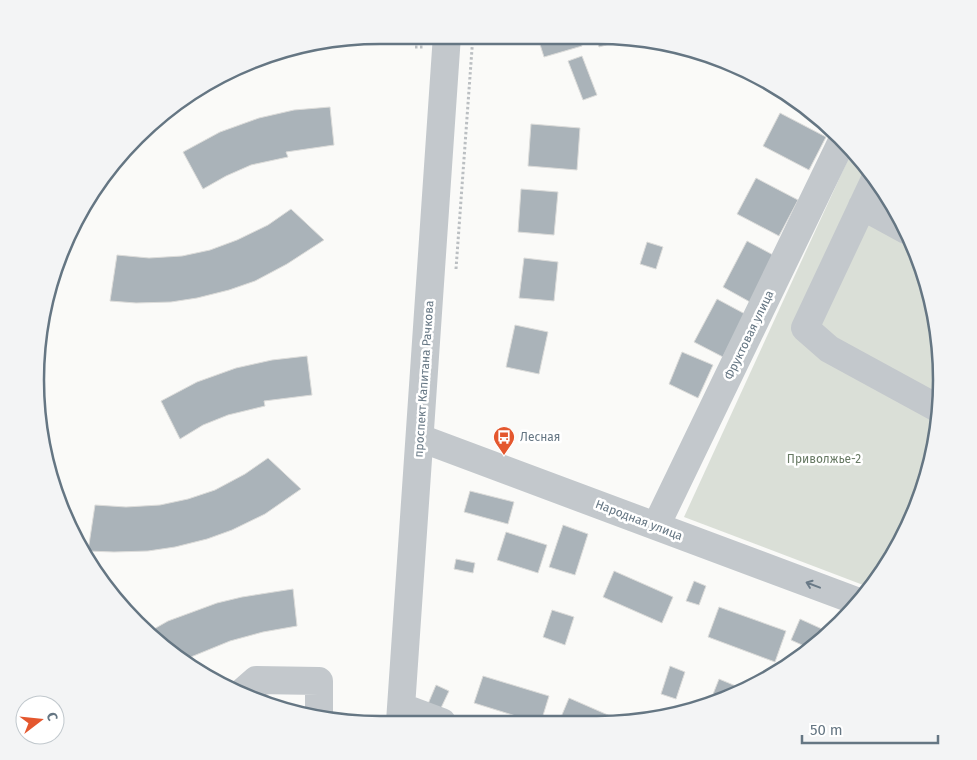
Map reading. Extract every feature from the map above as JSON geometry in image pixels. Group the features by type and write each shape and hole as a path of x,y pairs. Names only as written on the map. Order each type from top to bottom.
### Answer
{"street":[{"name":"проспект Капитана Рачкова","path":"401,715 446,44"},
{"name":"Фруктовая улица","path":"656,526 839,147"},
{"path":"872,186 805,328 829,350 933,406"},
{"path":"862,206 895,224"},
{"name":"Народная улица","path":"420,438 852,599"},
{"path":"246,689 256,680 319,681 319,711"}],"green space":[{"name":"Приволжье-2","path":"849,157 877,193 908,251 927,314 933,358 933,402 927,446 908,509 899,529 877,567 864,585 684,517"}],"building":[{"path":"540,44 581,44 582,46 544,57"},
{"path":"598,44 610,44 599,47"},
{"path":"582,56 597,95 583,100 568,61"},
{"path":"330,107 334,145 286,152 288,157 251,165 203,189 183,152 220,132 259,118 294,110"},
{"path":"780,113 826,137 809,170 763,146"},
{"path":"531,124 580,128 577,170 528,166"},
{"path":"756,178 798,200 779,236 737,214"},
{"path":"521,189 558,192 554,235 518,232"},
{"path":"291,209 324,240 287,264 255,281 197,298 171,302 136,303 110,301 117,255 149,258 182,256 210,250 237,240 268,225"},
{"path":"747,241 775,256 750,302 723,287"},
{"path":"647,242 663,247 656,269 640,264"},
{"path":"524,258 558,262 554,301 519,298"},
{"path":"717,299 745,314 723,357 694,342"},
{"path":"515,325 548,332 539,374 506,367"},
{"path":"682,352 713,365 698,398 669,384"},
{"path":"307,356 312,395 264,401 265,406 228,415 203,425 180,439 161,401 197,382 236,368 272,360"},
{"path":"268,458 301,489 265,514 232,530 207,539 148,551 91,551 89,547 95,505 126,507 160,505 188,499 215,490 245,474"},
{"path":"470,491 514,502 508,524 464,512"},
{"path":"563,525 588,534 575,575 549,567"},
{"path":"506,532 547,545 538,573 497,560"},
{"path":"456,559 475,563 473,573 454,569"},
{"path":"614,571 673,597 662,623 603,597"},
{"path":"694,581 706,586 699,605 686,601"},
{"path":"293,589 297,626 263,632 230,641 190,658 154,629 168,621 217,603"},
{"path":"719,607 786,631 775,662 708,637"},
{"path":"552,610 574,617 565,645 543,637"},
{"path":"800,619 822,629 804,646 791,640"},
{"path":"670,666 685,672 676,699 661,694"},
{"path":"483,676 549,696 543,716 516,716 474,703"},
{"path":"719,679 736,686 726,691 713,695"},
{"path":"257,685 270,697 253,692"},
{"path":"436,685 449,691 440,710 428,704"},
{"path":"569,698 610,716 597,716 562,716"}],"place":[{"name":"Лесная","path":"504,456"}]}
